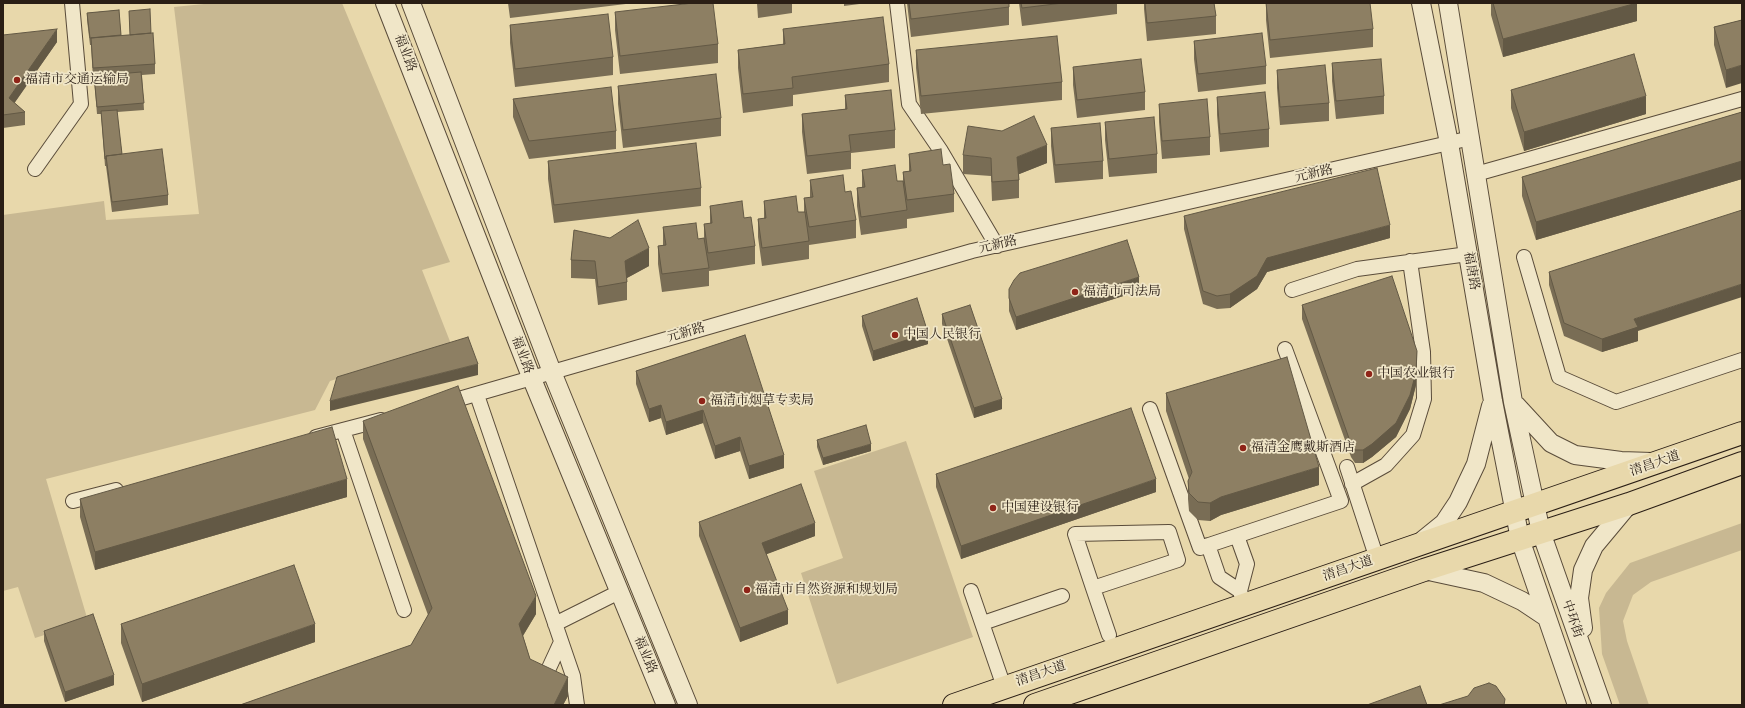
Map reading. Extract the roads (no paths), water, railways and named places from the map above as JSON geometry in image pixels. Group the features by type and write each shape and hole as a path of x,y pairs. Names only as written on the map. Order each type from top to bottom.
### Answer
{"main road":[{"name":"清昌大道","path":"954,705 1242,598 1376,559 1742,433"},
{"name":"清昌大道","path":"1035,705 1424,570 1629,504 1742,463"}],"street":[{"path":"35,169 81,104 72,3"},
{"name":"福业路","path":"385,3 532,379 662,700"},
{"name":"福业路","path":"411,3 552,372 688,705"},
{"path":"897,3 909,104 941,152 998,246"},
{"name":"福唐路","path":"1421,3 1449,144 1493,401 1520,539"},
{"name":"福唐路","path":"1448,3 1513,402 1541,532"},
{"path":"1476,174 1742,99"},
{"name":"元新路","path":"432,406 532,379 972,251 1471,138"},
{"path":"1292,290 1357,269 1468,254"},
{"path":"1524,257 1559,377 1616,402 1742,360"},
{"path":"1352,484 1386,465 1413,435 1424,399 1423,352 1410,261"},
{"path":"1150,409 1200,548 1341,501 1285,349"},
{"path":"476,395 573,676 578,705"},
{"path":"1416,545 1444,523 1458,502 1476,464 1493,401"},
{"path":"1513,402 1530,423 1551,443 1575,455 1621,461 1661,462"},
{"path":"304,440 395,416"},
{"path":"343,430 404,610"},
{"path":"1346,467 1376,559"},
{"path":"73,501 127,487"},
{"path":"1586,660 1579,598 1583,570 1594,546 1629,504"},
{"path":"1093,588 1178,560 1168,532 1075,534 1093,588 1109,635"},
{"name":"中环街","path":"1541,532 1602,705"},
{"path":"1237,536 1246,564 1242,598"},
{"name":"中环街","path":"1520,539 1576,705"},
{"path":"1208,545 1219,577 1242,598"},
{"path":"1424,570 1484,583 1522,601 1546,617"},
{"path":"971,591 1004,687"},
{"path":"555,624 619,592"},
{"path":"983,623 1062,596"},
{"path":"532,705 561,642"},
{"path":"678,680 700,705"}],"place":[{"name":"福清市交通运输局","path":"17,80"},
{"name":"福清市司法局","path":"1075,292"},
{"name":"中国人民银行","path":"895,335"},
{"name":"中国农业银行","path":"1369,374"},
{"name":"福清市烟草专卖局","path":"702,401"},
{"name":"福清金鹰戴斯酒店","path":"1243,448"},
{"name":"中国建设银行","path":"993,508"},
{"name":"福清市自然资源和规划局","path":"747,590"}]}
